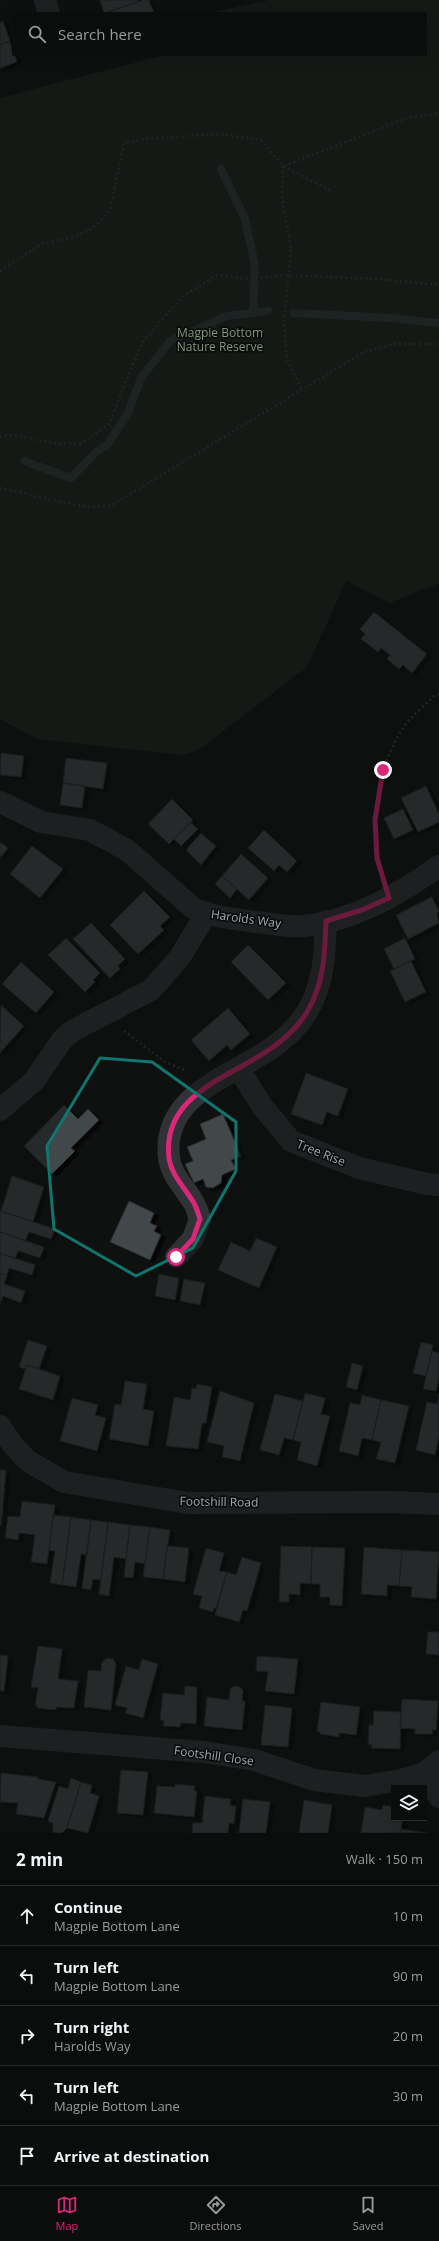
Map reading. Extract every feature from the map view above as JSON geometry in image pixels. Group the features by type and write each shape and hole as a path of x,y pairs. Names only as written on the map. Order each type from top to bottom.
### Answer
{"street":[{"path":"45,0 49,12"},
{"name":"Harolds Way","path":"0,802 41,822 90,830 121,847 193,908 206,914 237,920 303,926 326,921 362,910 389,898 439,866"},
{"path":"0,1110 34,1081 62,1040 72,1031 151,990 180,957 206,914"},
{"path":"176,1257 193,1239 200,1219 194,1201 176,1177 169,1160 168,1144 172,1126 186,1103 206,1086 262,1055 286,1037 307,1012 317,992 325,960 326,921"},
{"name":"Tree Rise","path":"238,1068 262,1106 291,1141 359,1168 427,1184 439,1184"},
{"name":"Footshill Road","path":"0,1426 12,1444 28,1461 64,1482 188,1503 390,1502 439,1504"},
{"name":"Footshill Close","path":"0,1736 204,1752 254,1760 314,1780 364,1786 401,1780 432,1767 439,1797"}],"path":[{"path":"283,166 407,118 439,113"},
{"path":"0,271 43,243 71,238 92,229 110,210 124,144 146,139 218,134 261,140 283,166 333,192"},
{"path":"283,166 282,197 291,248 287,275 284,324 286,359 301,389"},
{"path":"0,437 11,435 54,443 81,444 109,424 141,344 182,297 217,275 248,279 287,275 377,279 439,285"},
{"path":"0,488 86,508 112,506 301,389 364,352 394,344 439,344"},
{"path":"389,898 377,858 375,820 383,770 390,750 407,724 434,696 439,694"},
{"path":"143,1046 165,1062"}],"highlighted area":[{"path":"100,1058 152,1062 236,1122 236,1171 193,1248 136,1276 54,1229 47,1146"}],"green space":[{"name":"Magpie Bottom Nature Reserve","path":"271,0 439,0 439,583 389,603 346,581 307,667 197,751 181,755 37,739 0,719 0,98 160,56 427,56 427,12 213,12"}],"building":[{"path":"100,0 138,0 138,2 104,12"},
{"path":"143,0 149,0 154,12 108,12"},
{"path":"3,21 10,41 0,45 0,22"},
{"path":"10,41 12,56 15,56 17,62 0,68 0,45"},
{"path":"374,612 427,654 412,673 403,665 399,669 387,659 390,655 381,648 378,652 361,639 365,634 360,629"},
{"path":"1,753 24,756 21,777 0,775"},
{"path":"66,758 107,763 103,789 63,783"},
{"path":"63,783 85,786 82,808 60,805"},
{"path":"426,786 439,814 439,822 418,832 401,798"},
{"path":"172,799 193,820 169,844 148,824"},
{"path":"403,809 413,830 394,839 384,818"},
{"path":"190,822 198,829 181,846 174,839"},
{"path":"264,830 297,861 287,872 279,865 274,871 248,848"},
{"path":"201,833 216,846 201,865 186,850"},
{"path":"0,842 8,848 0,858"},
{"path":"32,846 63,869 40,898 10,874"},
{"path":"241,854 268,878 249,900 222,876"},
{"path":"222,876 237,889 230,898 215,884"},
{"path":"144,891 170,917 160,926 164,930 138,954 110,925"},
{"path":"432,897 439,911 437,914 439,923 408,939 396,915"},
{"path":"91,923 125,959 118,966 120,969 110,978 73,939"},
{"path":"66,938 100,973 93,980 95,982 85,992 48,955"},
{"path":"405,938 415,959 394,969 384,949"},
{"path":"248,945 286,983 268,1000 231,962"},
{"path":"411,961 426,992 405,1002 390,971"},
{"path":"21,962 54,992 36,1013 2,984"},
{"path":"1,1005 24,1026 6,1046 0,1040"},
{"path":"228,1008 250,1034 231,1050 227,1045 209,1061 191,1040"},
{"path":"0,1040 6,1046 0,1053"},
{"path":"306,1073 348,1089 338,1116 327,1112 322,1125 291,1114"},
{"path":"64,1105 78,1119 88,1109 99,1120 71,1148 75,1151 52,1174 24,1146"},
{"path":"223,1114 241,1156 231,1160 236,1169 222,1175 221,1183 213,1188 206,1187 203,1179 194,1183 185,1164 193,1161 187,1147 206,1139 200,1124"},
{"path":"12,1176 44,1187 33,1222 1,1211"},
{"path":"129,1201 154,1213 150,1223 157,1226 154,1231 161,1235 150,1260 110,1242"},
{"path":"0,1211 55,1229 51,1239 29,1232 25,1241 0,1232"},
{"path":"0,1232 44,1247 40,1258 18,1251 15,1259 0,1253"},
{"path":"256,1238 277,1247 259,1288 218,1270 231,1242 250,1251"},
{"path":"0,1253 35,1265 32,1275 9,1268 7,1275 0,1273"},
{"path":"0,1273 7,1275 4,1284 25,1291 21,1303 3,1296 0,1304"},
{"path":"159,1274 179,1278 175,1300 155,1296"},
{"path":"184,1279 205,1283 200,1305 180,1301"},
{"path":"28,1340 47,1346 39,1369 27,1365 25,1369 19,1367"},
{"path":"421,1342 433,1345 426,1376 413,1373"},
{"path":"432,1351 439,1353 439,1376 436,1391 423,1389"},
{"path":"352,1363 363,1366 357,1390 346,1387"},
{"path":"27,1365 60,1376 53,1400 19,1389"},
{"path":"125,1381 147,1384 143,1409 154,1411 148,1446 109,1439 115,1404 121,1405"},
{"path":"197,1384 212,1387 206,1423 202,1423 198,1449 166,1446 174,1397 190,1400 192,1388 196,1389"},
{"path":"220,1391 254,1403 240,1461 222,1457 224,1446 207,1442"},
{"path":"305,1393 325,1398 321,1414 330,1416 317,1466 297,1460 301,1442 293,1440"},
{"path":"275,1394 303,1401 293,1440 284,1438 279,1455 260,1450"},
{"path":"439,1394 439,1437 435,1455 416,1450 427,1402 437,1404"},
{"path":"362,1395 381,1400 372,1440 362,1438 358,1456 339,1451 350,1403 360,1405"},
{"path":"72,1398 98,1405 95,1415 106,1418 97,1451 60,1441"},
{"path":"381,1400 409,1406 395,1463 376,1459 381,1442 372,1440"},
{"path":"0,1470 6,1470 1,1526 0,1525"},
{"path":"22,1501 55,1505 47,1564 31,1562 35,1535 19,1533 18,1540 5,1538 8,1516 20,1517"},
{"path":"53,1515 71,1517 62,1585 50,1583 55,1551 49,1550"},
{"path":"71,1517 91,1520 87,1555 81,1554 76,1587 62,1585"},
{"path":"91,1520 108,1522 101,1580 93,1579 91,1590 82,1588"},
{"path":"108,1522 130,1525 126,1559 114,1557 109,1596 99,1594"},
{"path":"130,1525 150,1527 145,1564 135,1562 133,1578 124,1577"},
{"path":"150,1527 170,1530 163,1579 143,1577"},
{"path":"167,1546 189,1548 185,1582 163,1579"},
{"path":"281,1546 312,1547 311,1584 300,1583 300,1595 289,1594 289,1602 279,1602"},
{"path":"312,1547 345,1548 342,1606 330,1605 330,1597 320,1597 320,1584 311,1584"},
{"path":"364,1547 402,1550 399,1586 387,1585 387,1596 361,1594"},
{"path":"206,1548 224,1553 219,1571 227,1572 216,1608 214,1608 213,1612 199,1608 202,1596 193,1594"},
{"path":"402,1550 439,1552 436,1599 411,1597 412,1587 399,1586"},
{"path":"242,1557 261,1563 247,1611 243,1610 239,1622 215,1615 227,1572 236,1575"},
{"path":"428,1632 439,1632 439,1655 426,1654"},
{"path":"38,1646 62,1649 58,1679 78,1681 74,1708 56,1707 56,1710 37,1708 37,1705 35,1705 38,1688 31,1687"},
{"path":"0,1655 8,1656 4,1691 0,1691"},
{"path":"257,1656 298,1659 294,1694 265,1691 268,1672 256,1671"},
{"path":"107,1658 113,1659 116,1664 111,1710 84,1707 88,1670 101,1671 102,1662"},
{"path":"142,1659 158,1664 143,1718 125,1713 127,1708 115,1705 126,1666 139,1670"},
{"path":"185,1686 197,1687 196,1724 181,1723 180,1727 163,1726 164,1721 160,1720 163,1693 184,1695"},
{"path":"234,1686 240,1687 243,1690 242,1701 245,1701 242,1730 204,1726 207,1697 229,1700 230,1689"},
{"path":"402,1699 438,1701 436,1730 432,1730 432,1734 415,1734 415,1729 400,1728"},
{"path":"321,1702 360,1707 356,1735 339,1733 339,1737 320,1734 320,1732 317,1731"},
{"path":"265,1705 292,1708 288,1747 261,1745"},
{"path":"374,1711 401,1712 400,1749 371,1748 372,1745 368,1744 369,1725 373,1725"},
{"path":"121,1770 148,1772 143,1815 117,1813"},
{"path":"1,1773 38,1777 38,1779 56,1782 44,1818 16,1814 18,1803 0,1802"},
{"path":"71,1778 81,1782 67,1828 62,1833 56,1833 53,1832 53,1823 48,1821 59,1786 68,1789"},
{"path":"81,1782 92,1785 90,1793 99,1796 88,1833 67,1828"},
{"path":"175,1784 195,1786 194,1791 197,1791 194,1817 154,1813 157,1786 175,1787"},
{"path":"205,1796 231,1799 230,1805 236,1806 234,1824 229,1823 228,1833 192,1833 193,1823 202,1823"},
{"path":"243,1799 270,1802 266,1833 239,1833"},
{"path":"304,1800 332,1805 328,1833 299,1833"},
{"path":"383,1805 391,1806 391,1821 402,1821 400,1833 361,1833 365,1807 382,1810"},
{"path":"401,1829 427,1833 400,1833"}],"waterway":[{"path":"221,169 245,219 255,265 253,313"},
{"path":"24,461 71,478 96,452 107,445 128,413 141,378 170,341 227,316 268,311"},
{"path":"294,313 390,318 439,323"}],"route":[{"path":"176,1257 193,1239 200,1219 194,1201 176,1177 169,1160 168,1144 172,1126 186,1103 206,1086 262,1055 286,1037 307,1012 317,992 325,960 326,921 362,910 389,898 377,858 375,820 383,770"}]}
